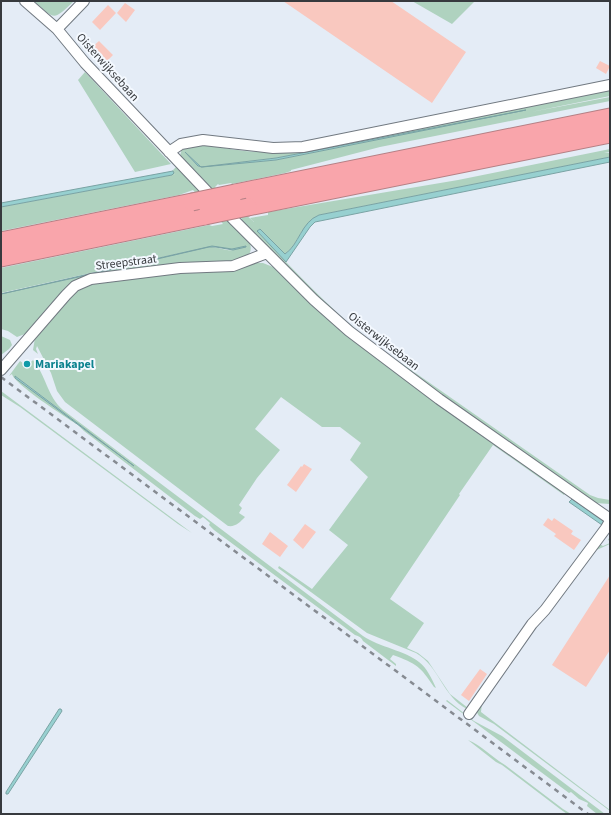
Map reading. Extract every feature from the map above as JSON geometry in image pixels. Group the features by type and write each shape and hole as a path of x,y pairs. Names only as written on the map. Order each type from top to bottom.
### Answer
{"highway":[{"path":"1,241 610,117"},
{"path":"1,258 610,134"}],"street":[{"name":"Oisterwijksebaan","path":"25,1 57,29 85,63 267,253 314,300 348,331 439,399 610,520"},
{"path":"57,29 84,1"},
{"path":"170,152 182,144 203,140 273,148 303,147 610,85"},
{"name":"Streepstraat","path":"1,370 75,286 91,279 180,268 233,266 267,253"},
{"path":"469,714 532,624 545,610 606,528 610,520"}],"shaded area":[{"path":"34,1 74,1 58,15 54,16 46,12"},
{"path":"412,1 475,1 452,24"},
{"path":"85,72 171,164 135,172 78,80"},
{"path":"610,89 610,96 531,112 610,97 610,101 380,147 291,170 285,173 232,184 218,184 215,187 244,217 246,215 254,222 250,218 268,215 268,212 458,180 610,149 610,152 604,153 610,153 610,157 319,215 308,223 293,246 285,254 260,229 257,231 299,276 328,304 374,344 590,495 610,500 610,504 595,503 464,414 340,320 180,156 182,148 197,145 246,151 270,152","holes":["439,127 276,160 207,166 276,158","185,152 201,167 199,167"]},
{"path":"526,110 276,160 202,167 276,158"},
{"path":"185,152 201,167 198,166"},
{"path":"610,157 610,162 315,222 286,262 257,231 260,229 285,254 294,245 308,223 319,215"},
{"path":"178,165 250,243 251,250 249,255 239,261 81,283 25,334 17,337 8,331 1,329 1,294 209,247 227,250 237,249 212,246 1,293 1,268 209,225 212,226 223,224 193,190 179,195 1,231 1,207 172,175 173,173 175,175 172,171"},
{"path":"173,171 174,173 172,175 1,207 1,203"},
{"path":"212,246 232,249 246,247 233,250 209,247 1,294"},
{"path":"256,263 263,263 273,267 342,332 565,493 564,495 493,445 390,599 424,623 407,648 418,653 428,661 436,673 424,659 416,653 367,633 278,568 279,566 312,589 348,545 329,530 368,477 350,460 361,443 340,427 322,427 281,397 255,429 280,450 257,478 239,505 242,508 239,513 245,517 236,525 228,526 65,402 57,391 51,373 37,346 36,349 38,354 33,350 35,338 76,291 85,286 123,278"},
{"path":"1,336 10,340 12,345 1,355"},
{"path":"33,360 41,372 53,398 63,410 363,636 369,640 414,658 427,670 436,688 417,666 393,655 390,659 396,664 396,666 363,641 360,637 355,635 214,530 209,525 210,523 203,517 200,519 195,516 78,425 31,393 15,379 12,374 9,376 20,361 28,365","holes":["15,376 131,464 16,378"]},
{"path":"15,376 134,466 15,378"},
{"path":"1,391 192,533 20,407 1,395"},
{"path":"572,499 604,521 602,525 569,502"},
{"path":"598,543 603,546 610,543 592,552 485,696 482,703 481,712 610,811 494,724 479,716 476,711 478,704"},
{"path":"436,673 450,694 468,708 467,709 459,704 452,697 446,689"},
{"path":"447,700 474,721 502,736 605,814 597,814 587,806 588,803 579,799 571,792 569,793 446,701"},
{"path":"59,709 62,711 8,794 6,794 6,792"},
{"path":"468,740 482,748 571,814 567,814 560,809"}],"building":[{"path":"283,1 391,1 466,52 432,103"},
{"path":"125,3 135,10 126,22 117,13"},
{"path":"108,5 116,13 100,30 92,22"},
{"path":"99,41 113,55 106,62 91,48"},
{"path":"600,61 610,66 606,74 596,68"},
{"path":"304,464 312,469 296,492 287,485"},
{"path":"548,518 552,521 554,518 573,531 571,534 581,540 574,550 554,536 556,534 543,525"},
{"path":"305,524 316,532 303,549 293,540"},
{"path":"270,532 288,546 280,557 262,544"},
{"path":"610,575 610,650 586,687 552,665"},
{"path":"480,669 487,674 469,701 461,695"}],"railway":[{"path":"1,377 588,814"}],"place":[{"name":"Mariakapel","path":"27,364"}]}
